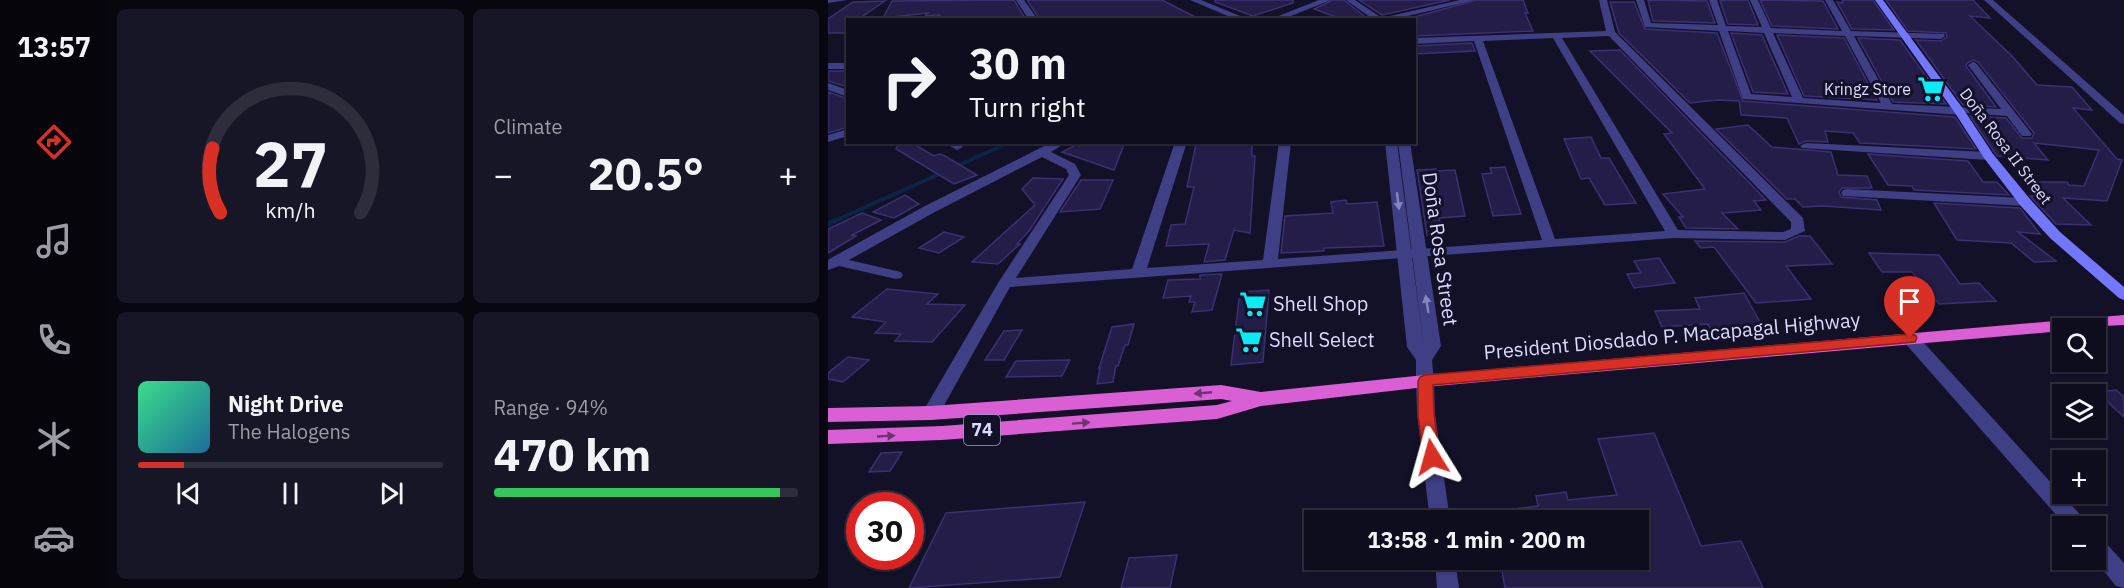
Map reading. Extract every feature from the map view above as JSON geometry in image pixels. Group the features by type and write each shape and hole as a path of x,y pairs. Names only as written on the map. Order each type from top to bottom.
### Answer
{"highway":[{"name":"President Diosdado P. Macapagal Highway","path":"828,436 942,433 1217,412 1261,399 1425,381 2124,320"},
{"name":"President Diosdado P. Macapagal Highway","path":"828,415 931,413 1221,392 1261,399"},
{"path":"1137,419 1143,398"}],"main road":[{"name":"Doña Rosa II Street","path":"1879,0 1959,111 1988,156 2025,202 2055,235 2124,296"}],"street":[{"path":"828,1 843,0"},
{"path":"1020,0 1033,18"},
{"path":"1194,0 1241,18"},
{"path":"1278,18 1327,0"},
{"path":"1350,0 1379,18"},
{"path":"1386,18 1471,0"},
{"path":"1005,283 1674,234 1785,236 1798,231 1800,227 1798,221 1611,33 1603,0"},
{"path":"1632,0 1640,0 1648,25 1941,36"},
{"path":"1713,0 1747,97 2010,113"},
{"path":"1754,0 1798,99"},
{"path":"1829,0 1888,106"},
{"path":"1988,0 2124,121"},
{"path":"1416,41 1611,33"},
{"path":"1556,35 1674,234"},
{"path":"1477,38 1550,244"},
{"path":"1973,65 2026,134"},
{"path":"828,66 846,66"},
{"path":"828,86 846,92"},
{"path":"828,139 846,133"},
{"path":"832,264 1058,144"},
{"path":"1138,274 1180,144"},
{"path":"1270,264 1285,144"},
{"name":"Doña Rosa Street","path":"1391,144 1412,254"},
{"name":"Doña Rosa Street","path":"1404,144 1412,254 1415,347 1424,360 1426,414 1439,510"},
{"path":"1806,146 1988,156"},
{"path":"931,413 1005,283 1075,175 1071,167 1041,152"},
{"path":"1847,193 2025,202"},
{"path":"832,264 896,275"},
{"path":"1910,338 2069,516"},
{"path":"2106,558 2124,579"},
{"path":"1446,570 1448,588"}],"building":[{"path":"1014,0 1025,18 925,16 928,13 883,18 892,1"},
{"path":"1027,0 1162,0 1197,18 1039,18"},
{"path":"1215,0 1293,0 1293,3 1253,16 1215,2"},
{"path":"1333,0 1344,0 1366,18 1339,18 1314,9"},
{"path":"1359,0 1450,0 1382,15"},
{"path":"1477,0 1523,0 1528,13 1525,13 1533,31 1416,36 1416,18 1410,18"},
{"path":"1648,0 1707,1 1715,23 1653,21"},
{"path":"1748,0 1758,25 1728,24 1720,1"},
{"path":"1760,0 1823,1 1838,29 1772,26"},
{"path":"1842,0 1873,0 1894,30 1852,29 1837,2 1843,3"},
{"path":"1886,0 1973,0 1990,18 1970,16 2012,56 2037,85 2072,87 2092,110 2073,108 2117,159 2122,160 2107,201 2063,198 2091,225 2056,224 2030,196 2049,196 2038,182 2067,182 2069,185 2084,186 2099,150 2034,143 2048,160 1997,156 1970,116 2006,118 2022,138 2032,138 2034,133 1978,62 1974,60 1966,66 1996,107 1963,105 1916,40 1941,41 1947,37 1946,33 1908,31"},
{"path":"885,1 860,18 846,18 846,33 828,33 828,19 853,2"},
{"path":"1610,2 1634,2 1645,29 1717,33 1743,101 1955,117 1976,149 1860,143 1853,133 1825,131 1828,142 1806,141 1799,144 1787,118 1741,115 1739,101 1717,100 1690,103 1619,33"},
{"path":"1731,33 1762,35 1788,94 1753,92"},
{"path":"1777,35 1844,38 1877,100 1804,96"},
{"path":"1858,38 1900,40 1946,104 1893,102"},
{"path":"1472,43 1475,51 1416,54 1416,46"},
{"path":"1620,50 1766,200 1754,201 1761,210 1722,213 1738,229 1686,228 1679,217 1683,217 1663,194 1705,189 1664,134 1672,133 1590,51"},
{"path":"828,71 846,71 846,86 828,81"},
{"path":"828,92 846,98 846,128 828,133"},
{"path":"1748,125 1772,147 1831,152 1838,175 1867,176 1872,188 1842,188 1839,192 1841,197 1877,200 1881,210 1803,207 1795,199 1787,199 1716,129"},
{"path":"1591,137 1601,158 1609,158 1636,203 1605,205 1589,178 1581,179 1564,139"},
{"path":"899,144 913,144 934,156 940,154 945,156 977,175 954,184 896,149"},
{"path":"1078,144 1124,144 1114,170 1062,152"},
{"path":"1196,144 1252,144 1252,156 1255,156 1250,233 1234,230 1225,260 1204,262 1209,244 1166,246 1171,225 1185,224 1194,187 1187,187"},
{"path":"1868,154 1968,161 1983,182 1997,182 2009,195 1914,190 1912,186 1888,185"},
{"path":"1505,167 1521,214 1493,216 1482,174 1492,173 1490,168"},
{"path":"1436,169 1436,171 1455,170 1465,216 1439,218 1443,234 1427,235 1417,170"},
{"path":"1033,178 1063,179 1029,231 1017,244 1020,244 998,264 972,262 1035,205 1022,189"},
{"path":"1081,180 1113,180 1100,209 1060,212"},
{"path":"905,195 919,204 894,218 873,212"},
{"path":"1346,200 1347,204 1377,202 1384,246 1324,248 1324,251 1281,253 1285,216 1333,213 1331,202"},
{"path":"1934,203 2020,208 2040,234 2018,232 2056,261 2034,262 2011,243 1957,240"},
{"path":"862,213 881,220 852,235 856,236 828,253 828,229"},
{"path":"944,232 964,237 939,253 919,248"},
{"path":"1799,236 1810,236 1832,264 1786,266 1811,299 1756,303 1714,247 1701,248 1695,241 1785,242"},
{"path":"1869,253 1939,255 1960,284 1979,283 1996,301 1939,304 1912,272 1882,272"},
{"path":"1659,258 1675,283 1634,288 1627,274 1641,273 1634,261"},
{"path":"1222,274 1212,310 1192,312 1195,302 1189,302 1191,296 1163,298 1168,280 1200,279 1200,275"},
{"path":"887,289 938,294 927,304 965,305 932,342 895,341 901,334 875,333 886,322 852,317"},
{"name":"Shell Select","path":"1269,290 1263,362 1231,365 1240,292"},
{"path":"1744,293 1761,324 1710,328 1708,324 1662,327 1655,311 1700,309 1695,298"},
{"path":"1134,324 1128,345 1125,345 1118,366 1116,366 1113,382 1097,384 1099,368 1112,327"},
{"path":"1022,330 1004,360 985,360 1004,331"},
{"path":"848,357 869,360 843,382 828,379 828,373"},
{"path":"1070,360 1062,376 1006,377 1016,361"},
{"path":"2116,390 2124,397 2124,417 2106,400 2106,391"},
{"path":"1654,433 1701,546 1741,541 1763,588 1505,588 1502,570 1649,570 1649,510 1505,510 1538,506 1536,496 1566,492 1568,500 1617,495 1598,439"},
{"path":"902,452 890,471 869,472 881,453"},
{"path":"1085,502 1060,577 909,588 918,570 924,570 924,558 946,513"},
{"path":"1177,555 1170,588 1121,588 1129,558"}],"waterway":[{"path":"1336,18 1342,16"},
{"path":"955,167 1006,144"},
{"path":"832,222 944,172"},
{"path":"828,224 835,221"}],"place":[{"name":"Kringz Store","path":"1931,89"},
{"name":"Shell Shop","path":"1253,304"},
{"name":"Shell Select","path":"1249,340"}],"route":[{"path":"1432,457 1426,414 1425,381 1910,338"}]}
